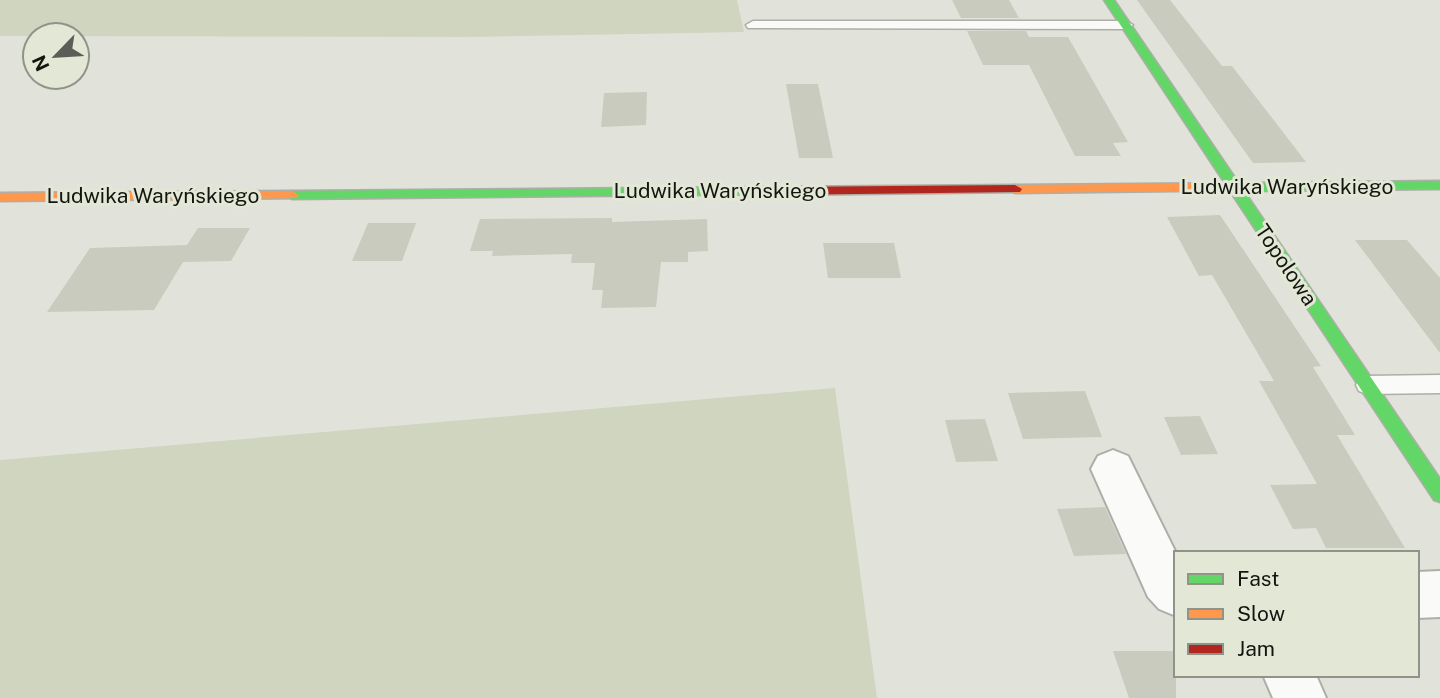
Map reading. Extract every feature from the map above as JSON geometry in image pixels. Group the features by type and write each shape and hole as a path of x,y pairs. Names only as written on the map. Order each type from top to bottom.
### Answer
{"street":[{"name":"Topolowa","path":"1109,0 1440,494"},
{"name":"Ludwika Waryńskiego","path":"0,197 1440,185"},
{"path":"1112,469 1165,581 1174,591"},
{"path":"1419,595 1440,594"},
{"path":"1290,677 1300,698"}],"lane":[{"path":"753,25 1126,25"},
{"path":"1367,385 1440,384"}],"green space":[{"path":"0,0 737,0 744,32 465,37 91,36 91,21 21,21 21,36 0,36"},
{"path":"835,388 877,698 0,698 0,460"}],"building":[{"path":"952,0 1009,0 1019,18 961,18"},
{"path":"1137,0 1170,0 1222,66 1232,66 1306,162 1253,163"},
{"path":"967,31 1026,31 1029,37 1068,37 1128,142 1113,143 1121,156 1075,156 1029,65 983,65"},
{"path":"786,84 818,84 833,158 799,158"},
{"path":"647,92 646,125 601,127 604,93"},
{"path":"1220,215 1321,366 1313,367 1355,435 1337,435 1405,548 1326,548 1316,528 1293,529 1270,485 1317,484 1259,381 1274,381 1212,275 1199,276 1167,217"},
{"path":"612,218 612,222 707,219 708,251 688,252 688,262 661,262 656,307 601,308 603,290 592,290 595,263 571,263 572,254 492,256 493,251 470,251 480,219"},
{"path":"368,223 416,223 402,261 352,261"},
{"path":"198,228 250,228 231,261 183,262 154,310 47,312 90,248 187,245"},
{"path":"1355,240 1407,240 1440,278 1440,353"},
{"path":"823,243 894,243 901,278 828,278"},
{"path":"1085,391 1102,437 1023,439 1008,393"},
{"path":"1200,416 1218,454 1181,455 1164,417"},
{"path":"985,419 998,461 956,462 945,420"},
{"path":"1105,507 1126,554 1074,556 1057,509"},
{"path":"1113,651 1174,651 1176,698 1129,698"}],"traffic: fast":[{"path":"1109,0 1440,494"},
{"path":"1253,187 1440,185"},
{"path":"292,195 776,191"}],"traffic: slow":[{"path":"1015,189 1253,187"},
{"path":"0,197 292,195"}],"traffic: jam":[{"path":"776,191 1015,189"}]}
